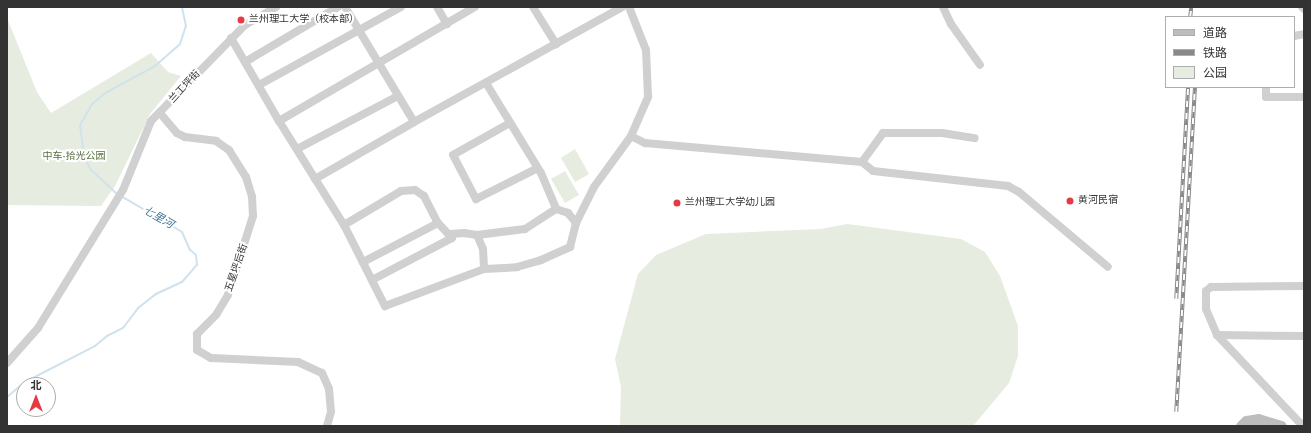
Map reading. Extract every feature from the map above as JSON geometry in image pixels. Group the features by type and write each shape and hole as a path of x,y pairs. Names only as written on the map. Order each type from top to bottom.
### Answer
{"street":[{"name":"兰工坪街","path":"7,363 38,328 123,190 152,121 245,25 276,7"},
{"path":"245,62 338,7"},
{"path":"345,7 377,63 414,122"},
{"path":"259,85 401,7"},
{"path":"437,7 447,24"},
{"path":"279,121 475,7"},
{"path":"533,7 556,44"},
{"path":"315,179 414,122 622,7"},
{"path":"231,38 279,121 344,225 385,306 484,269 517,267 562,252 570,247 576,223 594,187 631,136 648,97 649,77 646,50 629,7"},
{"path":"943,7 951,24 980,65"},
{"path":"486,82 538,168 556,210"},
{"path":"1266,88 1266,97 1304,97"},
{"path":"297,148 398,96"},
{"name":"五星坪后街","path":"160,113 181,135 216,141 229,150 246,177 252,197 253,216 228,295 216,315 197,334 197,350 211,358 298,362 322,373 329,389 331,412 327,426"},
{"path":"510,122 453,155 476,200 538,168"},
{"path":"862,162 883,133 942,133 974,138"},
{"path":"631,136 645,143 862,162 873,171 1008,186 1019,192 1108,267"},
{"path":"344,225 401,191 415,190 424,196 438,223 450,234 452,238 372,280"},
{"path":"450,234 464,233 477,235 525,229 556,210 568,213 576,223"},
{"path":"363,262 438,223"},
{"path":"477,235 483,249 484,269"},
{"path":"1304,286 1211,287 1206,291 1206,309 1217,335 1301,424 1304,423"},
{"path":"1217,335 1304,336"},
{"path":"1241,426 1246,420 1258,419 1281,426"}],"green space":[{"name":"中车·拾光公园","path":"7,18 37,92 51,113 151,53 168,72 181,76 150,114 115,186 101,206 7,205"},
{"path":"575,149 589,174 575,182 561,158"},
{"path":"565,171 579,195 565,203 551,179"},
{"path":"847,224 961,239 985,252 1000,276 1018,326 1018,356 1009,383 973,426 620,426 621,387 615,359 638,274 656,255 706,234 821,229"}],"waterway":[{"name":"七里河","path":"117,194 91,170 84,157 80,125 92,104 107,92 155,66 180,44 186,26 182,7"},
{"name":"七里河","path":"7,397 25,382 95,346 107,336 123,328 138,308 156,294 182,282 197,265 196,255 190,250 182,232 121,196"}],"railway":[{"path":"1190,16 1191,7"},
{"path":"1176,299 1188,88"},
{"path":"1176,412 1195,88"}],"place":[{"name":"兰州理工大学（校本部）","path":"241,20"},
{"name":"黄河民宿","path":"1070,201"},
{"name":"兰州理工大学幼儿园","path":"677,203"}]}
